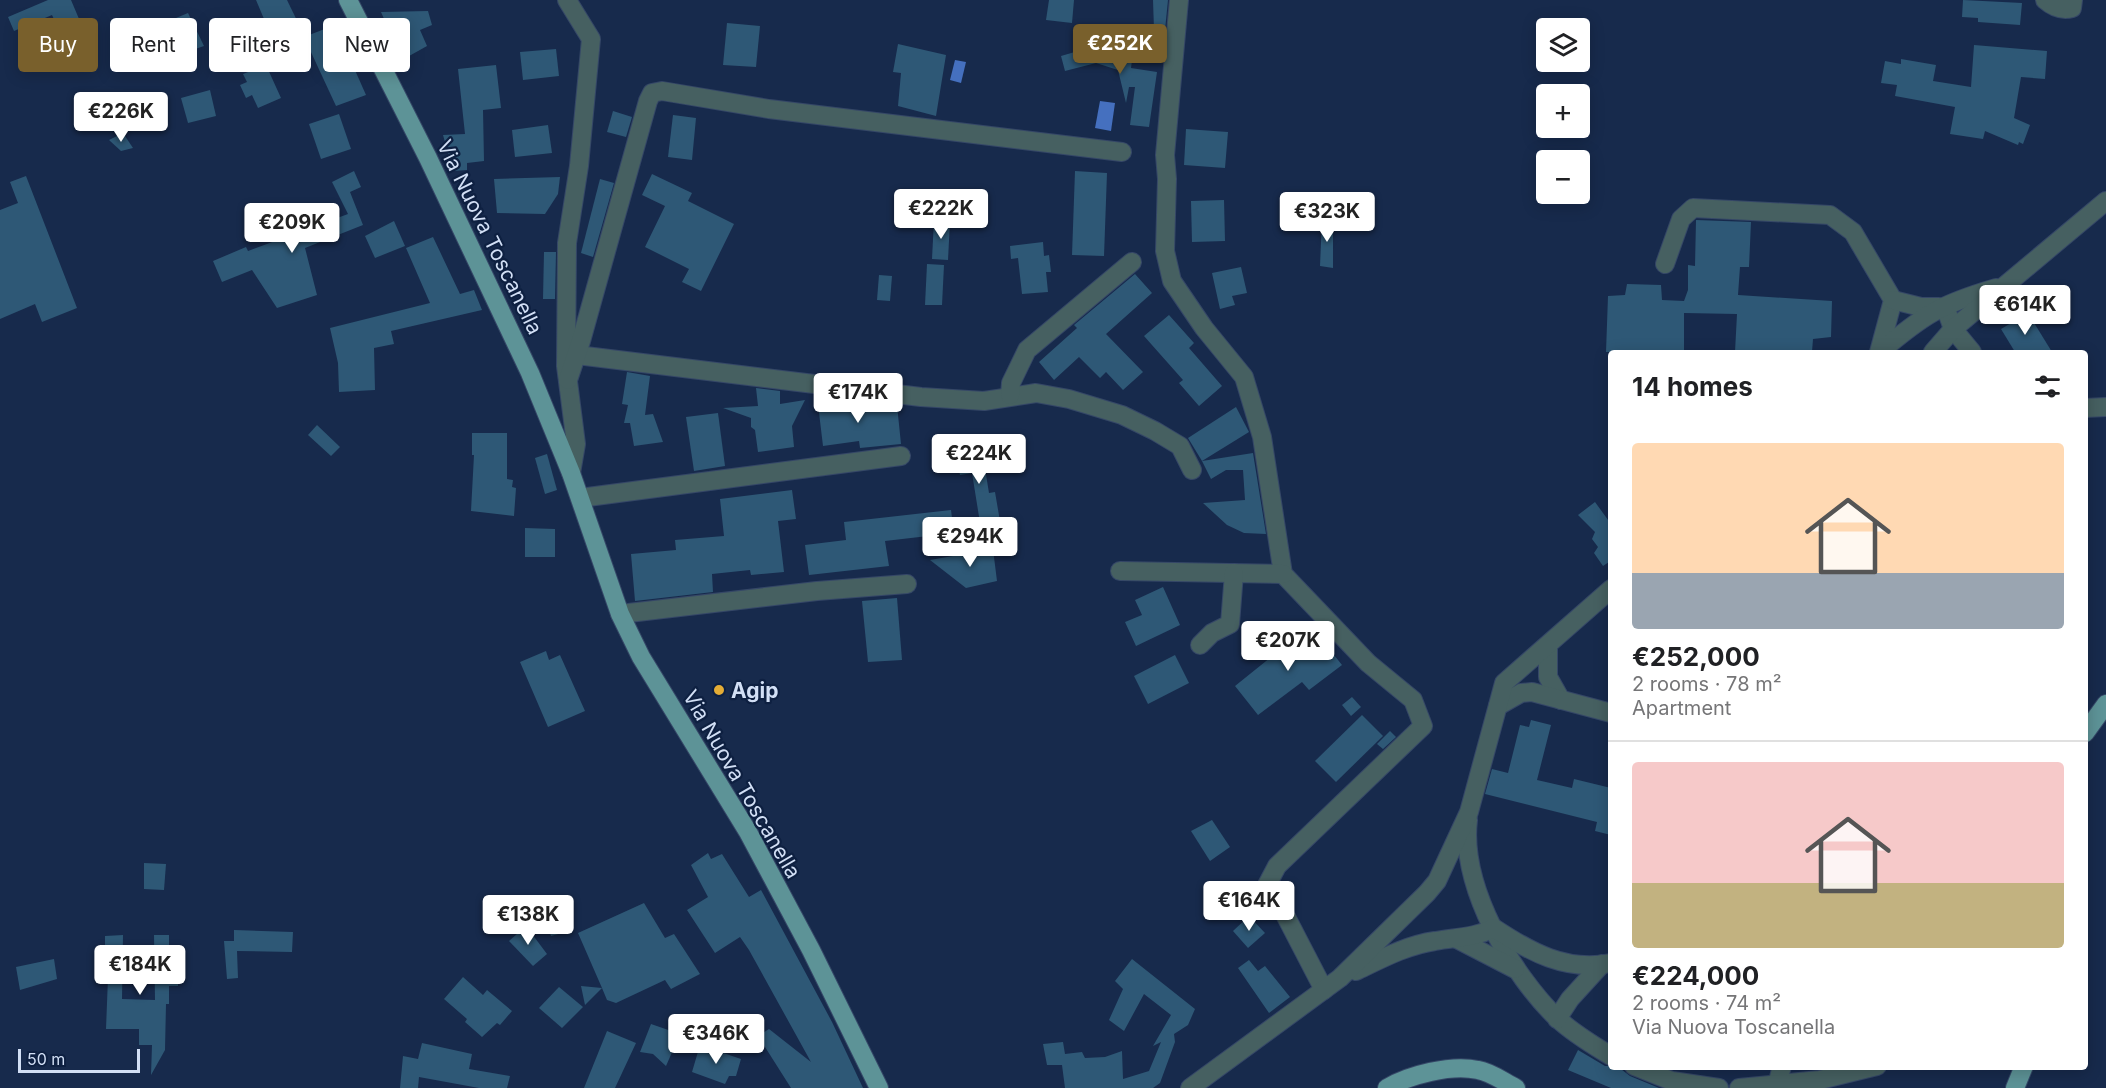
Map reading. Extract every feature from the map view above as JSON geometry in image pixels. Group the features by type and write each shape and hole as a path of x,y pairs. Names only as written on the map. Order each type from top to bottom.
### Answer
{"main road":[{"name":"Via Nuova Toscanella","path":"348,0 428,158 530,373 571,473 620,614 641,657 748,832 811,950 879,1088"},
{"path":"2088,729 2106,704"},
{"path":"1387,1088 1405,1077 1459,1069 1478,1070 1516,1088"},
{"path":"2015,1088 2022,1070"}],"street":[{"path":"567,0 591,39 579,166 567,243 568,380 576,444 571,473"},
{"path":"1179,0 1165,154 1167,179 1165,251 1172,281 1203,328 1244,377 1265,454 1283,574 1368,663 1413,700 1423,726 1277,866 1266,887 1282,909 1324,990"},
{"path":"2045,0 2053,7 2065,10 2072,8 2073,0"},
{"path":"568,380 648,100 652,93 662,91 769,109 1122,152"},
{"path":"1935,350 1953,329 2106,201"},
{"path":"1665,264 1681,219 1693,208 1830,215 1853,232 1893,300 1921,307 1939,307 1952,319 1953,329 1970,350"},
{"path":"1010,395 1011,382 1027,350 1132,262"},
{"path":"1881,350 1913,324 1939,307 2004,286"},
{"path":"1880,350 1893,300"},
{"path":"577,355 921,397 984,400 1036,393 1069,399 1122,415 1180,446 1192,470"},
{"path":"2088,408 2106,407"},
{"path":"580,498 901,456"},
{"path":"1120,571 1283,574"},
{"path":"1200,645 1212,633 1230,624 1234,573"},
{"path":"620,614 817,591 907,584"},
{"path":"1190,1088 1340,978 1390,931 1437,881 1468,812 1504,683 1548,647 1608,592"},
{"path":"1548,647 1548,677 1560,700"},
{"path":"1498,706 1521,693 1532,692 1608,712"},
{"path":"1468,812 1466,831 1475,881 1482,906 1507,955 1557,1019 1608,1054"},
{"path":"1437,881 1457,873 1475,881"},
{"path":"1340,978 1400,950 1435,940 1477,936 1494,928"},
{"path":"1494,928 1526,949 1550,960 1607,963"},
{"path":"1390,931 1391,941 1400,950"},
{"path":"1456,939 1519,972"},
{"path":"1557,1019 1570,999 1607,963"},
{"path":"1644,1070 1672,1081 1719,1088"},
{"path":"1777,1085 1781,1070"},
{"path":"1739,1088 1820,1080 1860,1070"}],"water":[{"path":"955,60 966,62 961,83 950,80"},
{"path":"1100,101 1115,103 1111,131 1095,128"}],"building":[{"path":"48,0 71,0 79,18 53,18 52,15 45,18 18,18 18,29 14,31 8,17"},
{"path":"256,0 287,0 296,18 264,18"},
{"path":"1049,0 1074,0 1072,23 1046,20"},
{"path":"1153,0 1168,0 1162,60 1155,60"},
{"path":"1963,0 2022,3 2020,25 1978,22 1978,18 1962,17"},
{"path":"428,11 432,25 420,30 427,46 410,56 410,18 384,18 381,12"},
{"path":"188,13 190,18 176,18"},
{"path":"727,23 760,26 756,67 723,65"},
{"path":"323,30 323,72 356,72 366,95 336,106 311,52 311,34"},
{"path":"197,32 204,46 197,48"},
{"path":"1102,40 1134,45 1131,68 1157,72 1149,127 1130,125 1135,87 1129,87 1126,103 1118,70 1096,63 1065,71 1061,56 1102,44"},
{"path":"898,44 946,55 936,116 898,106 901,73 893,72"},
{"path":"1974,45 2047,51 2045,79 2021,77 2014,118 2030,125 2023,144 2019,142 2018,145 1985,131 1983,139 1950,134 1955,107 1895,96 1897,85 1881,83 1885,61 1901,64 1901,59 1936,65 1933,81 1971,87"},
{"path":"556,49 559,76 523,80 520,52"},
{"path":"496,65 501,108 483,110 484,161 467,163 467,170 453,171 443,135 465,134 458,69"},
{"path":"269,72 281,98 258,108 252,95 246,98 240,85 247,82 243,74"},
{"path":"210,90 216,116 188,123 181,98"},
{"path":"613,111 632,117 626,137 607,132"},
{"path":"339,114 351,149 321,159 309,124"},
{"path":"673,115 696,118 692,160 668,157"},
{"path":"548,125 552,153 515,157 512,130"},
{"path":"1186,129 1228,132 1225,168 1184,165"},
{"path":"123,133 133,148 121,151 109,140"},
{"path":"354,171 361,187 350,192 363,225 305,248 317,295 277,308 252,270 222,282 213,261 246,247 248,251 348,214 332,182"},
{"path":"1075,171 1107,173 1104,256 1072,255"},
{"path":"652,174 692,193 688,201 734,224 701,291 682,282 689,269 645,247 665,206 642,195"},
{"path":"26,176 77,308 42,322 35,304 0,319 0,210 18,203 10,182"},
{"path":"560,177 558,194 545,214 497,213 494,179"},
{"path":"600,179 614,183 593,257 581,253"},
{"path":"1224,200 1225,241 1192,242 1191,201"},
{"path":"1322,218 1333,218 1333,268 1320,266"},
{"path":"934,220 950,221 948,260 932,259"},
{"path":"1696,220 1751,222 1749,267 1740,267 1738,295 1832,301 1831,337 1813,339 1812,350 1735,350 1737,314 1684,313 1684,350 1608,350 1606,352 1608,296 1625,295 1627,284 1661,285 1662,300 1684,301 1688,290 1688,265 1695,266"},
{"path":"394,221 405,246 375,258 365,236"},
{"path":"433,237 460,294 474,290 482,310 391,331 394,344 374,348 375,390 339,392 338,363 330,328 430,303 406,248"},
{"path":"1043,242 1044,256 1049,255 1051,272 1046,272 1048,292 1022,294 1018,258 1011,259 1010,246"},
{"path":"544,252 556,252 555,299 543,299"},
{"path":"927,264 944,265 942,305 925,305"},
{"path":"1241,267 1247,293 1232,296 1235,305 1220,309 1212,273"},
{"path":"1135,274 1152,293 1106,334 1143,372 1123,390 1106,372 1100,378 1079,357 1054,380 1039,362 1077,328 1074,325"},
{"path":"879,275 892,276 890,301 877,300"},
{"path":"2028,313 2051,350 2014,350 2001,329"},
{"path":"1169,315 1194,343 1189,348 1222,386 1199,406 1179,383 1183,380 1144,336"},
{"path":"627,372 650,376 645,415 653,414 663,442 634,446 630,423 624,423 628,405 622,404"},
{"path":"756,388 780,391 780,404 805,400 792,426 794,447 758,452 755,430 751,427 751,418 723,408 758,406"},
{"path":"817,396 846,399 847,409 897,405 901,444 860,448 859,441 823,446"},
{"path":"1236,407 1249,432 1202,461 1188,438"},
{"path":"718,413 725,466 694,471 686,417"},
{"path":"317,425 340,447 331,456 308,435"},
{"path":"472,433 507,433 507,479 513,480 512,487 516,488 514,516 471,511 474,455 472,455"},
{"path":"981,444 989,493 995,492 1001,527 981,529 972,473 960,475 955,449"},
{"path":"1253,453 1266,534 1244,533 1227,525 1203,503 1245,500 1243,470 1226,470 1211,479 1202,461"},
{"path":"547,454 557,490 545,494 535,458"},
{"path":"792,490 796,519 778,521 784,572 751,575 750,570 712,574 713,592 635,601 631,554 676,550 675,540 724,536 720,499"},
{"path":"1595,502 1608,520 1608,563 1603,566 1594,553 1598,547 1592,539 1595,532 1578,515"},
{"path":"951,510 954,533 885,541 889,566 809,575 805,545 846,540 844,522"},
{"path":"525,528 555,529 555,557 525,557"},
{"path":"993,549 997,581 966,588 930,560"},
{"path":"1163,587 1180,625 1136,646 1125,622 1142,615 1135,600"},
{"path":"897,598 902,660 868,662 862,601"},
{"path":"1302,632 1310,643 1319,636 1342,665 1309,690 1302,682 1258,715 1235,686"},
{"path":"546,651 549,660 560,655 585,711 548,727 520,662"},
{"path":"1175,655 1189,683 1148,704 1134,676"},
{"path":"1352,697 1361,707 1351,716 1342,705"},
{"path":"1362,715 1383,736 1336,782 1315,761"},
{"path":"1531,720 1551,725 1537,780 1572,788 1574,779 1608,787 1608,834 1595,831 1597,822 1485,794 1492,769 1508,773 1520,725 1529,727"},
{"path":"1390,731 1396,737 1383,749 1377,744"},
{"path":"1212,820 1230,847 1210,861 1191,831"},
{"path":"708,853 711,859 722,854 749,897 761,890 832,1022 863,1088 791,1088 758,1036 769,1029 811,1062 749,950 740,937 715,953 687,910 708,897 691,865"},
{"path":"144,863 166,864 164,890 144,889"},
{"path":"644,903 665,938 674,934 700,974 671,989 665,980 616,1003 607,1000 578,933"},
{"path":"1249,916 1265,933 1248,948 1233,931"},
{"path":"567,919 569,931 551,936 547,923"},
{"path":"526,926 547,954 533,966 509,941"},
{"path":"234,930 293,932 292,952 237,951 238,978 227,979 224,941 234,941"},
{"path":"123,935 122,999 155,1000 154,935 169,935 169,964 175,964 178,972 178,986 169,986 169,1004 166,1004 165,1050 151,1075 152,1045 139,1045 139,1029 106,1029 108,977 105,978 105,936"},
{"path":"54,959 57,979 20,990 16,967"},
{"path":"1132,959 1195,1009 1188,1025 1174,1034 1175,1042 1160,1083 1153,1088 1065,1088 1062,1065 1047,1065 1043,1044 1063,1042 1065,1054 1082,1052 1085,1058 1105,1057 1122,1051 1123,1079 1149,1071 1161,1042 1153,1046 1171,1015 1144,994 1124,1031 1109,1020 1123,989 1115,981"},
{"path":"1249,960 1258,971 1265,966 1290,997 1269,1013 1238,968"},
{"path":"463,977 483,995 487,990 512,1011 500,1025 497,1023 482,1037 465,1022 467,1019 444,999"},
{"path":"581,986 602,988 585,1005"},
{"path":"559,987 583,1007 562,1028 539,1008"},
{"path":"651,1024 680,1034 666,1066 653,1054 640,1052"},
{"path":"607,1031 636,1043 615,1088 584,1088"},
{"path":"422,1043 472,1054 469,1069 510,1076 507,1088 479,1088 419,1077 418,1088 400,1088 403,1056 418,1059"},
{"path":"700,1045 741,1059 736,1076 729,1076 725,1084 692,1072"},
{"path":"1578,1050 1608,1066 1608,1070 1622,1070 1630,1076 1659,1088 1611,1088 1568,1070"}],"place":[{"name":"Agip","path":"719,690"}]}
